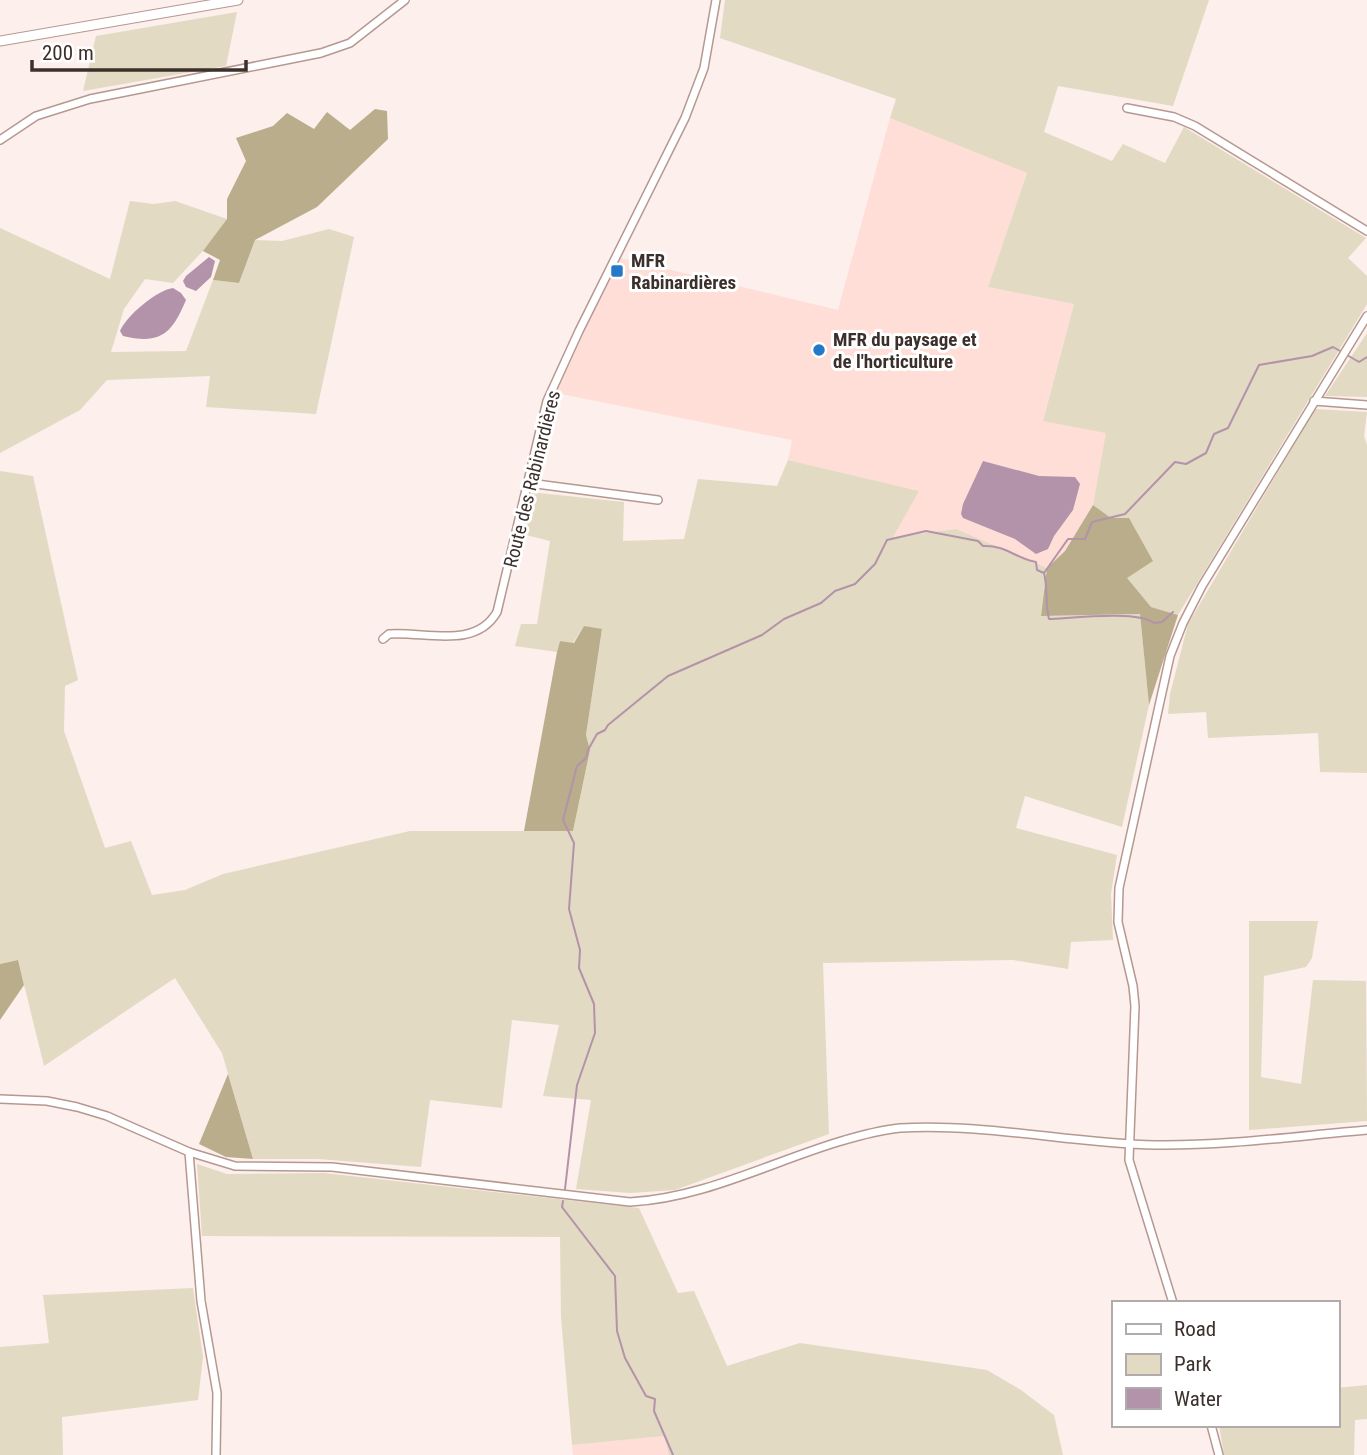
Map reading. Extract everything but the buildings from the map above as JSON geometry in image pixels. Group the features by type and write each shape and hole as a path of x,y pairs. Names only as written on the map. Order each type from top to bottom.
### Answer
{"main road":[{"path":"0,41 238,0"}],"street":[{"path":"0,140 36,116 90,99 321,53 350,43 405,0"},
{"name":"Route des Rabinardières","path":"383,639 388,634 407,632 465,635 488,625 497,612 547,401 685,118 704,68 716,0"},
{"path":"1127,108 1174,117 1195,126 1367,231"},
{"path":"1172,1301 1129,1160 1136,1033 1135,1006 1117,908 1119,888 1158,702 1170,656 1183,623 1202,586 1367,316"},
{"path":"1314,401 1367,405"},
{"path":"529,483 658,500"},
{"path":"0,1099 47,1101 77,1107 107,1116 189,1152 235,1166 332,1167 630,1202 684,1196 820,1147 898,1128 935,1127 1128,1143 1193,1144 1367,1130"},
{"path":"189,1152 201,1300 217,1393 216,1455"},
{"path":"1212,1427 1219,1455"}],"shaded area":[{"path":"375,109 387,111 388,139 317,207 255,240 239,283 213,280 220,260 203,251 227,219 227,199 246,161 236,138 273,126 287,113 314,129 327,112 350,130"},
{"name":"MFR du paysage et de l'horticulture","path":"890,118 1027,173 988,287 1074,304 1043,420 1107,432 1093,505 1065,551 1047,568 956,529 892,537 919,491 788,460 792,440 556,393 621,258 838,310"},
{"path":"1093,505 1111,518 1129,518 1153,561 1127,578 1151,607 1178,615 1149,705 1140,614 1041,616 1047,568 1065,551"},
{"path":"584,626 602,629 586,735 590,750 573,831 524,831 560,641 574,643"},
{"path":"18,960 24,985 0,1020 0,964"},
{"path":"228,1074 253,1159 226,1157 199,1144"},
{"path":"664,1436 669,1455 573,1455 572,1445"}],"green space":[{"path":"725,0 1209,0 1173,106 1058,86 1044,132 1112,161 1123,144 1165,163 1184,127 1366,238 1348,258 1367,276 1367,304 1178,615 1151,607 1126,578 1111,518 1093,505 1106,433 1043,421 1074,304 988,287 1027,173 890,118 896,99 720,38"},
{"path":"237,12 226,66 83,91 96,36"},
{"path":"130,201 154,204 175,201 227,219 213,240 173,283 145,279 124,309 111,352 186,351 213,280 239,283 255,240 282,241 329,229 354,237 316,414 206,407 210,376 107,380 80,410 0,453 0,228 110,279"},
{"path":"1367,333 1367,397 1325,396"},
{"path":"1315,409 1367,412 1364,436 1367,445 1367,773 1320,772 1318,733 1208,738 1206,712 1168,714 1170,694 1188,624"},
{"path":"788,460 919,491 893,537 956,529 1047,568 1041,616 1140,614 1149,705 1122,827 1025,796 1016,828 1117,855 1111,894 1113,940 1071,942 1068,969 1013,960 823,963 829,1134 675,1190 630,1193 576,1189 591,1100 543,1096 559,1025 512,1020 502,1108 430,1100 421,1167 318,1159 253,1159 222,1053 175,978 44,1066 18,960 0,964 0,471 33,476 78,680 65,686 64,731 105,848 131,841 152,895 185,890 223,874 410,831 573,831 590,750 586,735 602,630 584,626 573,643 560,641 557,652 515,646 521,624 537,624 550,541 522,534 530,492 624,502 623,541 684,539 698,479 777,486"},
{"path":"1249,921 1318,921 1312,958 1306,967 1264,976 1261,1077 1301,1084 1313,980 1366,981 1367,1121 1249,1130"},
{"path":"197,1164 227,1174 324,1173 639,1208 678,1293 694,1291 727,1366 800,1343 987,1370 1021,1390 1054,1415 1063,1455 669,1455 664,1436 572,1445 561,1317 560,1237 202,1236"},
{"path":"193,1288 203,1357 198,1400 62,1417 63,1455 0,1455 0,1347 49,1343 43,1295"},
{"path":"1367,1385 1367,1419 1355,1420 1354,1455 1224,1455 1219,1427 1339,1427 1339,1388"}],"water":[{"path":"209,257 215,261 211,277 196,291 186,287 183,281 186,276"},
{"path":"173,288 186,300 176,321 164,334 147,339 123,336 120,331 135,311 159,293"},
{"path":"983,461 1039,476 1075,477 1080,484 1073,510 1048,549 1036,554 1015,539 963,518 963,504"}],"waterway":[{"path":"1044,573 1068,539 1085,539 1092,522 1125,514 1175,462 1186,464 1206,453 1214,434 1228,428 1259,365 1312,356 1333,347 1342,352"},
{"path":"1347,355 1359,362 1367,357"},
{"path":"565,1189 577,1085 595,1033 594,1004 579,968 580,950 569,909 574,843 563,820 577,766 586,758 597,734 668,676 762,635 784,619 821,603 835,591 855,584 875,564 887,540 926,531 978,541 983,546 999,548 1036,562 1037,570 1044,573 1049,619 1120,616 1146,619 1154,623 1162,622 1173,612"},
{"path":"563,1201 562,1207 615,1276 617,1331 625,1358 646,1396 655,1399 654,1411 673,1455"}],"place":[{"name":"MFR Rabinardières","path":"617,271"},
{"name":"MFR du paysage et de l'horticulture","path":"819,350"}]}
